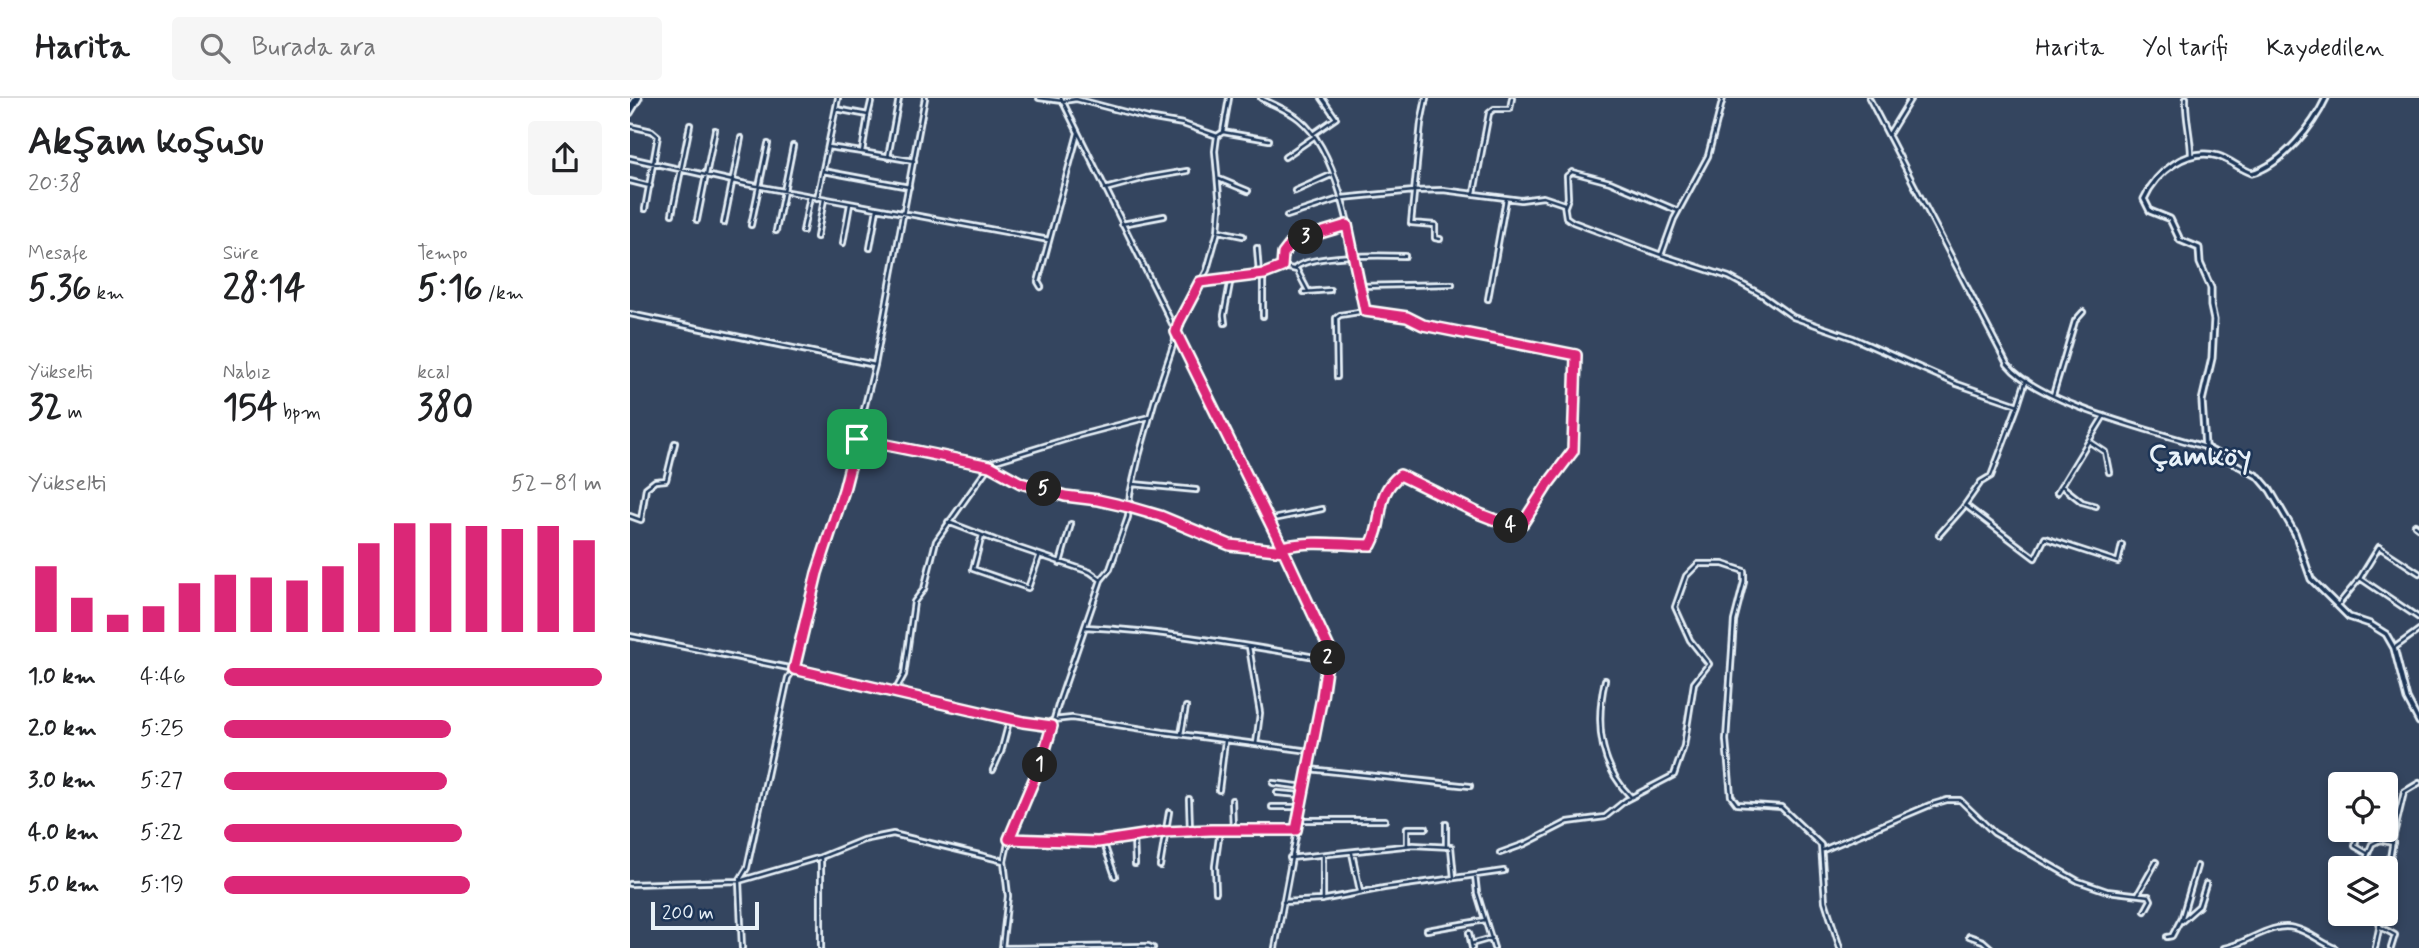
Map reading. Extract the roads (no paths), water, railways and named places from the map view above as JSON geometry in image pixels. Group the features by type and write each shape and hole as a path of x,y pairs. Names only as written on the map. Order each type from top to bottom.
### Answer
{"street":[{"path":"630,110 637,98"},
{"path":"817,198 838,98"},
{"path":"862,152 872,98"},
{"path":"888,157 899,98"},
{"path":"742,948 739,881 747,868 788,678 794,669 817,573 844,490 875,365 924,98"},
{"path":"1039,98 1076,99 1148,118 1183,124 1217,136"},
{"path":"1223,132 1229,98"},
{"path":"1261,98 1300,119 1320,144 1342,198 1365,311"},
{"path":"1286,157 1336,118 1322,98"},
{"path":"1426,98 1411,223 1435,225 1435,239 1440,239"},
{"path":"1474,194 1489,113 1494,109 1510,108 1512,98"},
{"path":"1661,255 1679,211 1704,164 1723,98"},
{"path":"1870,98 2013,372 2053,395 2104,416 2205,447 2259,477 2270,490 2295,533 2311,579 2349,617 2370,624 2386,634 2394,648 2400,680 2419,722"},
{"path":"1889,134 1910,98"},
{"path":"2186,98 2185,117 2191,155"},
{"path":"2205,447 2202,401 2213,358 2214,336 2211,288 2200,263 2199,248 2180,240 2170,219 2150,211 2144,200 2157,178 2186,156 2215,155 2252,173 2263,170 2308,130 2326,98"},
{"path":"1062,99 1329,648 1275,948"},
{"path":"836,109 868,115"},
{"path":"672,214 690,125"},
{"path":"630,126 652,131 658,136 645,209"},
{"path":"697,220 715,130"},
{"path":"1153,948 1002,948 1008,896 1004,861 1009,839 1041,763 1101,580 1110,569 1128,517 1133,484 1150,416 1179,322 1207,270 1219,231 1220,207 1215,151 1217,136 1223,132 1269,140"},
{"path":"1041,287 1038,282 1078,133"},
{"path":"724,223 741,138"},
{"path":"751,225 768,144"},
{"path":"776,231 793,146"},
{"path":"828,147 914,161"},
{"path":"630,158 817,198 1049,240"},
{"path":"1105,189 1187,171"},
{"path":"823,172 909,187"},
{"path":"1679,211 1610,182 1572,172 1567,176 1566,217 1573,222 1728,277 1762,295 1793,317 1853,338 1957,384 2018,405"},
{"path":"1295,191 1332,174"},
{"path":"1218,179 1248,191"},
{"path":"630,181 650,186"},
{"path":"1287,216 1342,198 1414,191 1443,190 1521,200 1543,197 1561,201 1565,206"},
{"path":"803,231 810,196"},
{"path":"817,237 824,199"},
{"path":"1488,299 1506,199"},
{"path":"844,243 850,204"},
{"path":"870,248 877,209"},
{"path":"1122,224 1164,216"},
{"path":"1282,267 1283,254 1293,241 1347,225"},
{"path":"1219,231 1243,236"},
{"path":"1257,248 1263,316"},
{"path":"1200,282 1261,274 1282,267 1295,268 1305,262 1354,255 1405,256"},
{"path":"1295,268 1306,292 1330,290"},
{"path":"1225,323 1231,278"},
{"path":"1360,286 1452,284"},
{"path":"857,439 990,466 1012,479 1054,493 1129,507 1160,516 1230,545 1283,549 1320,541 1371,545 1377,530 1383,496 1388,485 1400,475 1480,514 1511,526 1523,523 1573,451 1576,355 1423,325 1407,317 1365,311 1338,315 1336,318 1337,377"},
{"path":"2053,395 2076,321 2083,312"},
{"path":"630,314 875,365"},
{"path":"1939,535 1981,482 1991,476 2026,380"},
{"path":"894,693 904,675 914,602 924,589 936,541 992,462 1150,416"},
{"path":"2057,493 2104,416"},
{"path":"2089,441 2105,452 2109,472"},
{"path":"630,516 641,520 646,488 654,481 667,480 676,443"},
{"path":"1133,484 1196,490"},
{"path":"2062,486 2082,502 2096,506"},
{"path":"1965,505 2035,558 2045,538 2118,562 2122,545"},
{"path":"1268,520 1322,509"},
{"path":"948,522 1090,572 1101,580"},
{"path":"1060,563 1072,524"},
{"path":"982,535 972,569 1028,587 1039,556"},
{"path":"2338,604 2360,578 2379,547 2419,573"},
{"path":"1500,853 1525,844 1568,821 1605,817 1632,798 1674,775 1684,746 1694,683 1709,664 1690,640 1675,607 1686,576 1698,564 1723,564 1744,571 1744,582 1734,621 1726,740 1731,796 1737,804 1781,807 1812,835 1823,850 1825,901 1840,948"},
{"path":"2360,578 2419,618"},
{"path":"1085,626 1124,628 1328,659"},
{"path":"2394,648 2419,630"},
{"path":"630,636 1052,726"},
{"path":"1249,647 1260,713 1256,744"},
{"path":"1605,680 1599,711 1604,747 1616,782 1632,798"},
{"path":"1181,734 1186,707"},
{"path":"1054,720 1072,718 1311,751"},
{"path":"993,770 1010,719"},
{"path":"1219,790 1225,740"},
{"path":"1309,769 1470,786"},
{"path":"1273,783 1305,787"},
{"path":"2391,856 2404,792 2419,783"},
{"path":"1277,793 1303,795"},
{"path":"1189,799 1190,831"},
{"path":"1232,800 1233,830"},
{"path":"1823,850 1930,805 1956,800 1964,802 1980,822 1994,833 2078,881 2107,891 2151,897 2145,911"},
{"path":"1272,807 1301,807"},
{"path":"1160,866 1169,812"},
{"path":"1298,820 1385,820"},
{"path":"1446,824 1446,847"},
{"path":"1407,846 1407,828 1426,828"},
{"path":"1216,892 1215,866 1220,830"},
{"path":"1009,839 1102,841 1164,832 1296,830"},
{"path":"630,884 739,881 821,857 863,840 893,834 1004,861"},
{"path":"1134,835 1135,864"},
{"path":"1102,841 1115,876"},
{"path":"2366,856 2376,841 2393,843"},
{"path":"2356,842 2355,846 2367,853"},
{"path":"1290,858 1407,846 1451,847 1454,878"},
{"path":"1352,853 1360,892"},
{"path":"1322,900 1323,855"},
{"path":"821,857 821,948"},
{"path":"2138,894 2156,862"},
{"path":"2167,937 2172,936 2180,922 2197,866"},
{"path":"1283,902 1322,900 1504,871"},
{"path":"1475,875 1477,893 1494,948"},
{"path":"2180,922 2199,906 2206,884"},
{"path":"1427,930 1485,919"},
{"path":"2375,948 2379,926 2394,933 2390,948"},
{"path":"2224,948 2246,942 2276,928 2291,927 2335,948"},
{"path":"1469,933 1471,946 1492,938"},
{"path":"1969,936 1983,941 1991,948"}],"district":[{"name":"Çamköy","path":"2200,455"}]}
